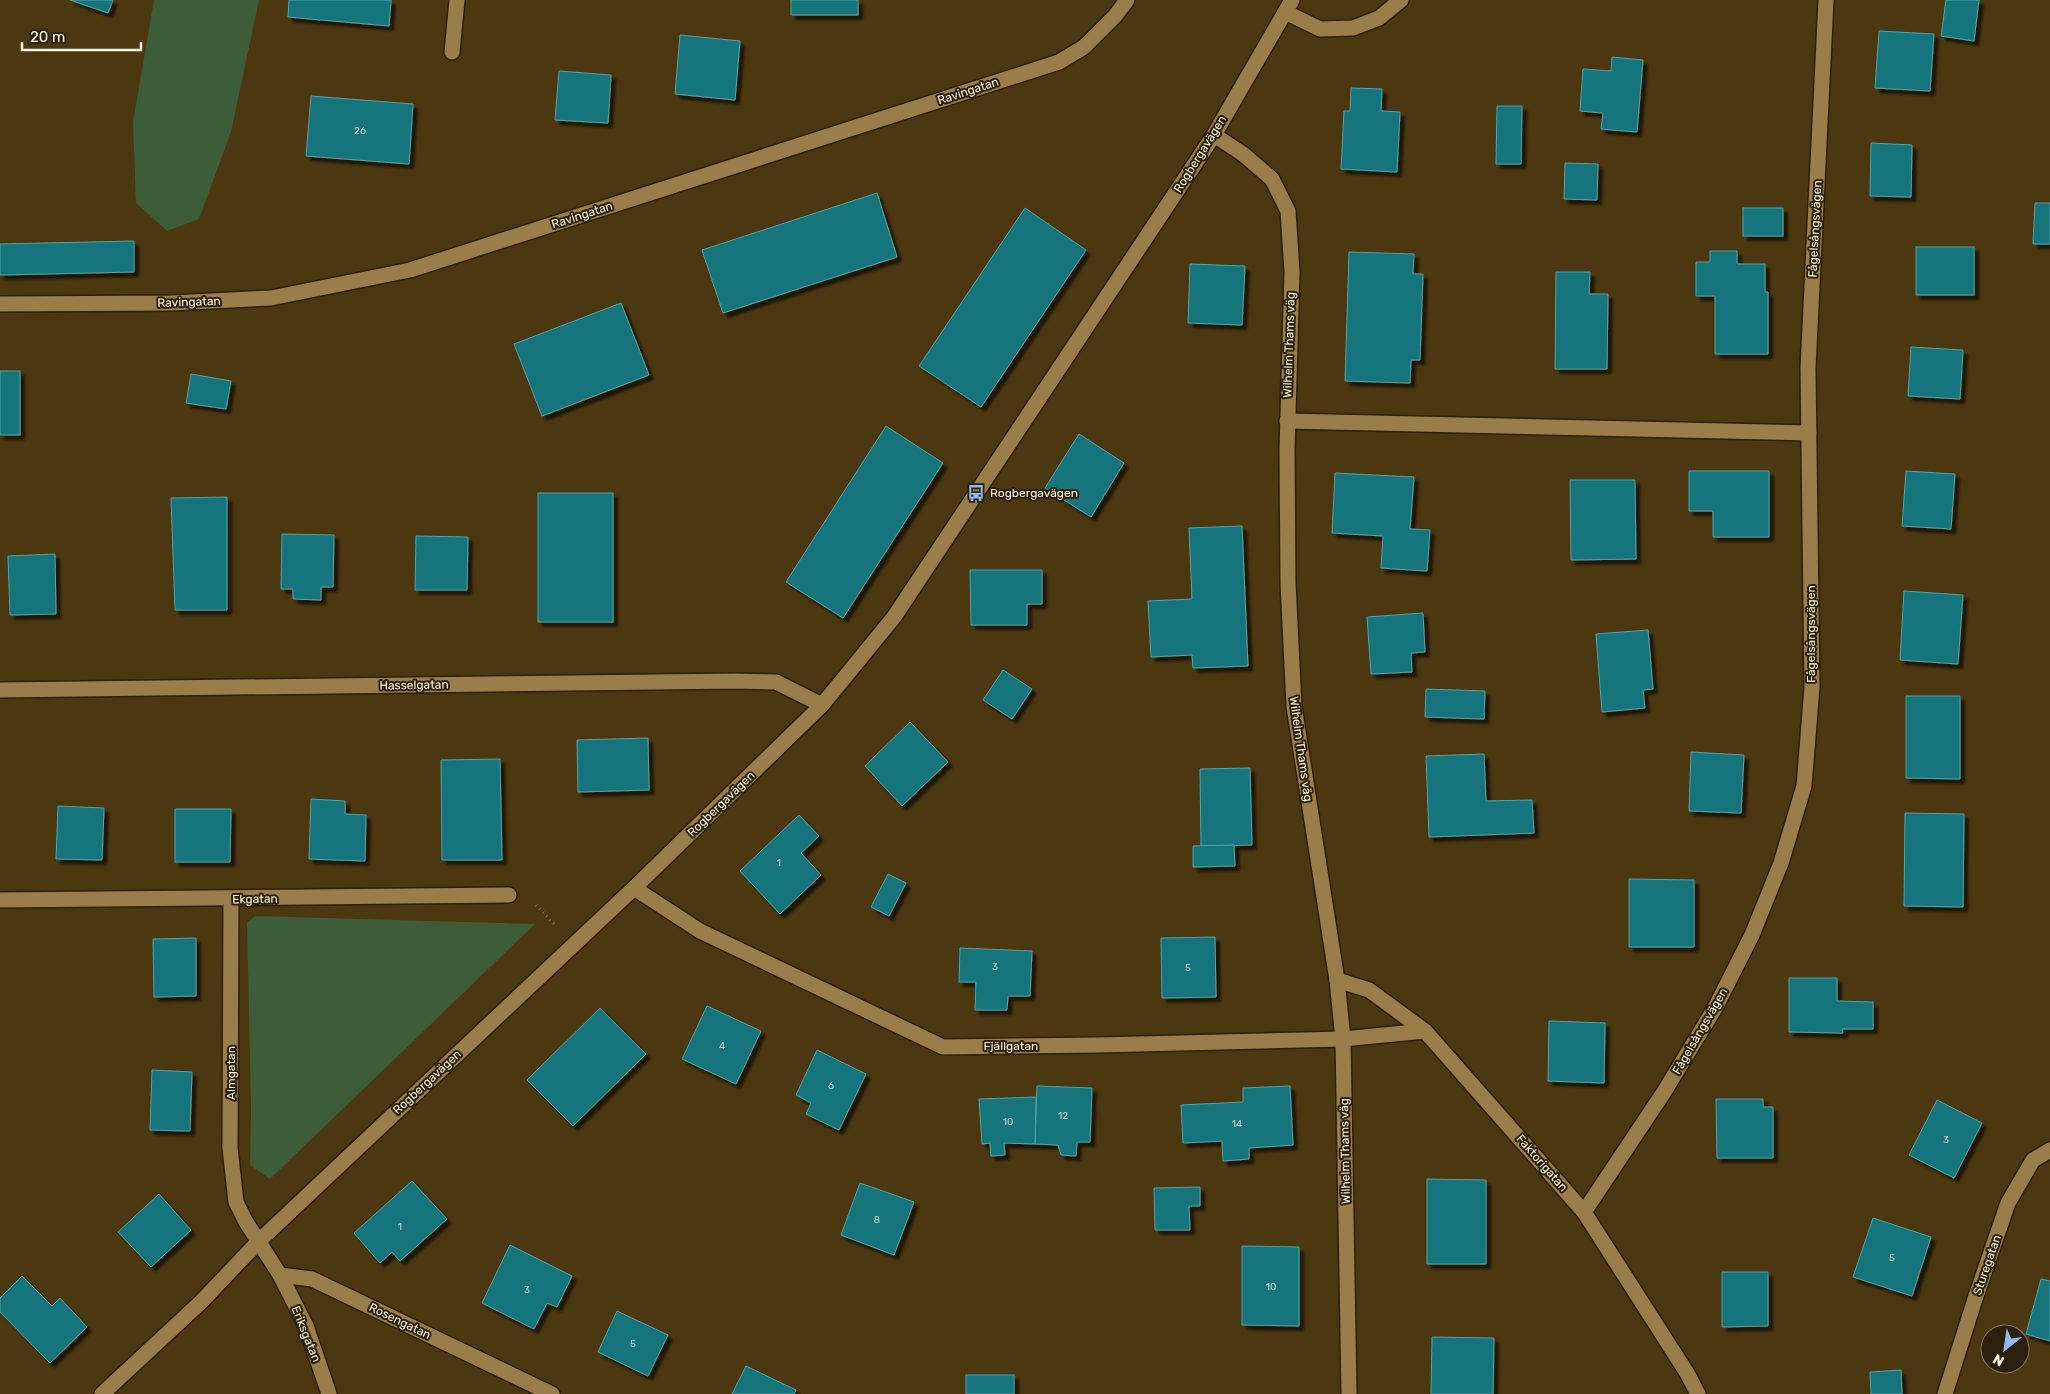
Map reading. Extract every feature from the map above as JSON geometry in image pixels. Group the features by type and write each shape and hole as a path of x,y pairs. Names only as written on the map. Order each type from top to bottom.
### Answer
{"street":[{"path":"452,52 457,0"},
{"name":"Ravingatan","path":"0,304 171,303 271,298 410,270 1059,62 1084,47 1115,16 1127,0"},
{"name":"Rogbergavägen","path":"102,1394 201,1302 259,1241 634,888 822,705 894,617 1214,135 1289,6 1320,29 1352,28 1379,18 1401,0"},
{"name":"Fågelsångsvägen","path":"1584,1212 1664,1092 1715,1008 1752,935 1781,863 1804,786 1812,687 1808,368 1826,0"},
{"name":"Wilhelm Thams väg","path":"1214,135 1242,154 1272,179 1288,211 1292,272 1287,421 1288,583 1294,706 1337,980 1343,1039 1349,1394"},
{"path":"1287,421 1809,433"},
{"name":"Hasselgatan","path":"0,690 736,680 776,682 822,705"},
{"name":"Fjällgatan","path":"634,888 700,932 943,1046 1098,1045 1343,1039 1425,1031"},
{"name":"Ekgatan","path":"0,900 509,895"},
{"name":"Almgatan","path":"231,899 230,1148 236,1202 259,1241"},
{"name":"Faktorigatan","path":"1337,980 1369,990 1425,1031 1584,1212 1687,1373 1698,1394"},
{"name":"Sturegatan","path":"1945,1394 2008,1203 2033,1160 2050,1150"},
{"path":"259,1241 280,1275"},
{"name":"Eriksgatan","path":"280,1275 306,1326 329,1394"},
{"name":"Rosengatan","path":"280,1275 312,1279 552,1394"}],"path":[{"path":"535,903 552,921"}],"green space":[{"path":"154,0 259,0 231,132 199,219 167,231 136,203 133,122"},
{"path":"255,916 535,924 270,1179 250,1165 251,1108 247,923"}],"building":[{"path":"70,0 113,0 108,13"},
{"path":"289,0 391,0 389,26 288,17"},
{"path":"791,0 858,0 858,15 791,15"},
{"path":"1946,0 1979,0 1974,41 1941,36"},
{"path":"1879,31 1934,34 1930,91 1875,88"},
{"path":"680,35 740,41 735,100 675,94"},
{"path":"1612,57 1643,60 1637,132 1601,129 1603,113 1580,111 1583,69 1611,71"},
{"path":"559,71 611,75 608,123 555,120"},
{"path":"1351,88 1382,89 1381,111 1400,112 1397,172 1341,169 1344,111 1350,111"},
{"path":"311,96 413,104 409,164 306,156"},
{"path":"1497,106 1522,106 1521,164 1496,164"},
{"path":"1871,143 1912,145 1911,197 1870,196"},
{"path":"1565,163 1598,164 1597,200 1564,199"},
{"path":"877,193 897,257 723,313 702,250"},
{"path":"2035,203 2050,203 2050,244 2033,244"},
{"path":"1025,208 1086,250 981,407 919,366"},
{"path":"1743,208 1783,208 1783,236 1743,236"},
{"path":"134,241 134,272 0,275 0,244"},
{"path":"1916,247 1974,247 1974,295 1916,295"},
{"path":"1710,251 1737,251 1737,264 1765,264 1765,292 1768,292 1768,354 1715,354 1715,296 1696,296 1696,262 1710,262"},
{"path":"1349,252 1414,254 1413,274 1423,274 1420,360 1411,360 1410,383 1345,381"},
{"path":"1190,264 1245,266 1242,325 1188,323"},
{"path":"1556,272 1590,272 1589,294 1608,294 1607,369 1555,369"},
{"path":"621,303 649,375 542,416 514,344"},
{"path":"1911,347 1963,350 1960,399 1908,396"},
{"path":"0,371 20,371 20,435 0,435"},
{"path":"191,374 231,381 226,409 186,403"},
{"path":"886,426 943,463 843,618 786,582"},
{"path":"1079,434 1124,463 1091,517 1045,488"},
{"path":"1689,471 1769,471 1769,537 1713,537 1713,511 1689,511"},
{"path":"1906,471 1955,474 1951,529 1902,526"},
{"path":"1335,473 1414,477 1410,529 1430,530 1427,571 1381,568 1383,536 1332,533"},
{"path":"1570,480 1635,480 1636,559 1571,560"},
{"path":"538,493 613,493 613,622 538,622"},
{"path":"227,497 227,610 175,610 171,498"},
{"path":"1242,526 1248,666 1193,668 1192,655 1151,657 1148,601 1192,599 1189,528"},
{"path":"282,534 334,535 333,587 321,587 321,600 293,599 293,589 281,589"},
{"path":"416,536 468,537 467,590 415,590"},
{"path":"55,554 56,614 10,615 8,556"},
{"path":"970,570 1042,570 1042,604 1027,604 1027,625 971,625"},
{"path":"1904,591 1963,595 1958,664 1900,660"},
{"path":"1423,613 1425,652 1411,653 1412,672 1371,674 1367,617"},
{"path":"1648,630 1653,689 1643,690 1645,708 1602,712 1596,634"},
{"path":"1003,670 1032,689 1012,719 983,700"},
{"path":"1426,689 1485,691 1484,719 1425,717"},
{"path":"1906,696 1960,696 1960,779 1906,778"},
{"path":"910,722 948,762 902,806 865,766"},
{"path":"648,738 649,790 578,792 577,740"},
{"path":"1691,752 1744,755 1741,813 1689,811"},
{"path":"1484,754 1486,801 1532,800 1534,833 1429,837 1426,756"},
{"path":"500,759 502,860 442,860 441,760"},
{"path":"1250,768 1252,845 1201,846 1200,769"},
{"path":"311,799 345,801 345,814 366,815 365,861 309,859"},
{"path":"58,806 104,808 102,860 56,859"},
{"path":"175,809 231,809 230,862 175,862"},
{"path":"1905,813 1964,814 1963,907 1904,906"},
{"path":"799,815 819,836 801,853 821,875 780,914 740,871"},
{"path":"1234,845 1235,866 1193,867 1193,846"},
{"path":"888,874 906,883 889,916 871,907"},
{"path":"1629,879 1694,880 1694,947 1629,947"},
{"path":"1215,937 1216,997 1162,998 1161,938"},
{"path":"196,938 196,996 154,997 153,939"},
{"path":"960,948 1032,951 1030,996 1008,996 1007,1010 975,1010 976,982 959,982"},
{"path":"1789,978 1837,978 1837,1001 1873,1002 1873,1029 1842,1029 1843,1033 1789,1032"},
{"path":"707,1006 761,1031 736,1084 682,1059"},
{"path":"600,1008 646,1054 573,1126 527,1080"},
{"path":"1549,1021 1605,1023 1604,1083 1548,1081"},
{"path":"817,1050 866,1074 839,1130 806,1114 811,1103 796,1095"},
{"path":"152,1070 192,1072 190,1131 150,1130"},
{"path":"1037,1086 1092,1088 1090,1142 1077,1142 1076,1156 1061,1155 1058,1145 1035,1144"},
{"path":"1290,1086 1293,1145 1249,1148 1249,1159 1223,1161 1222,1141 1183,1143 1181,1105 1243,1102 1243,1088"},
{"path":"1036,1097 1035,1144 1004,1143 1005,1155 991,1156 990,1143 982,1144 979,1099"},
{"path":"1716,1099 1763,1099 1763,1107 1773,1107 1773,1158 1717,1158"},
{"path":"1937,1100 1982,1123 1954,1178 1909,1155"},
{"path":"1427,1179 1486,1180 1486,1264 1427,1264"},
{"path":"412,1181 447,1219 400,1261 392,1252 380,1263 354,1233"},
{"path":"860,1183 914,1202 894,1255 841,1235"},
{"path":"1200,1187 1200,1206 1189,1206 1190,1230 1155,1230 1154,1188"},
{"path":"159,1194 191,1230 151,1267 118,1232"},
{"path":"1873,1218 1931,1237 1912,1296 1853,1277"},
{"path":"510,1245 572,1276 557,1307 547,1303 534,1329 482,1303"},
{"path":"1242,1246 1299,1247 1299,1326 1242,1325"},
{"path":"1722,1272 1768,1272 1768,1326 1722,1327"},
{"path":"22,1276 52,1306 60,1298 87,1327 50,1363 0,1312 0,1298"},
{"path":"2041,1279 2050,1281 2050,1341 2030,1335 2029,1324"},
{"path":"617,1311 668,1335 648,1376 598,1352"},
{"path":"1432,1337 1494,1338 1493,1394 1431,1394"},
{"path":"746,1366 796,1390 794,1394 732,1394"},
{"path":"1901,1370 1902,1394 1871,1394 1870,1372"},
{"path":"966,1375 1014,1375 1014,1394 966,1394"}],"place":[{"name":"Rogbergavägen","path":"976,493"}]}
